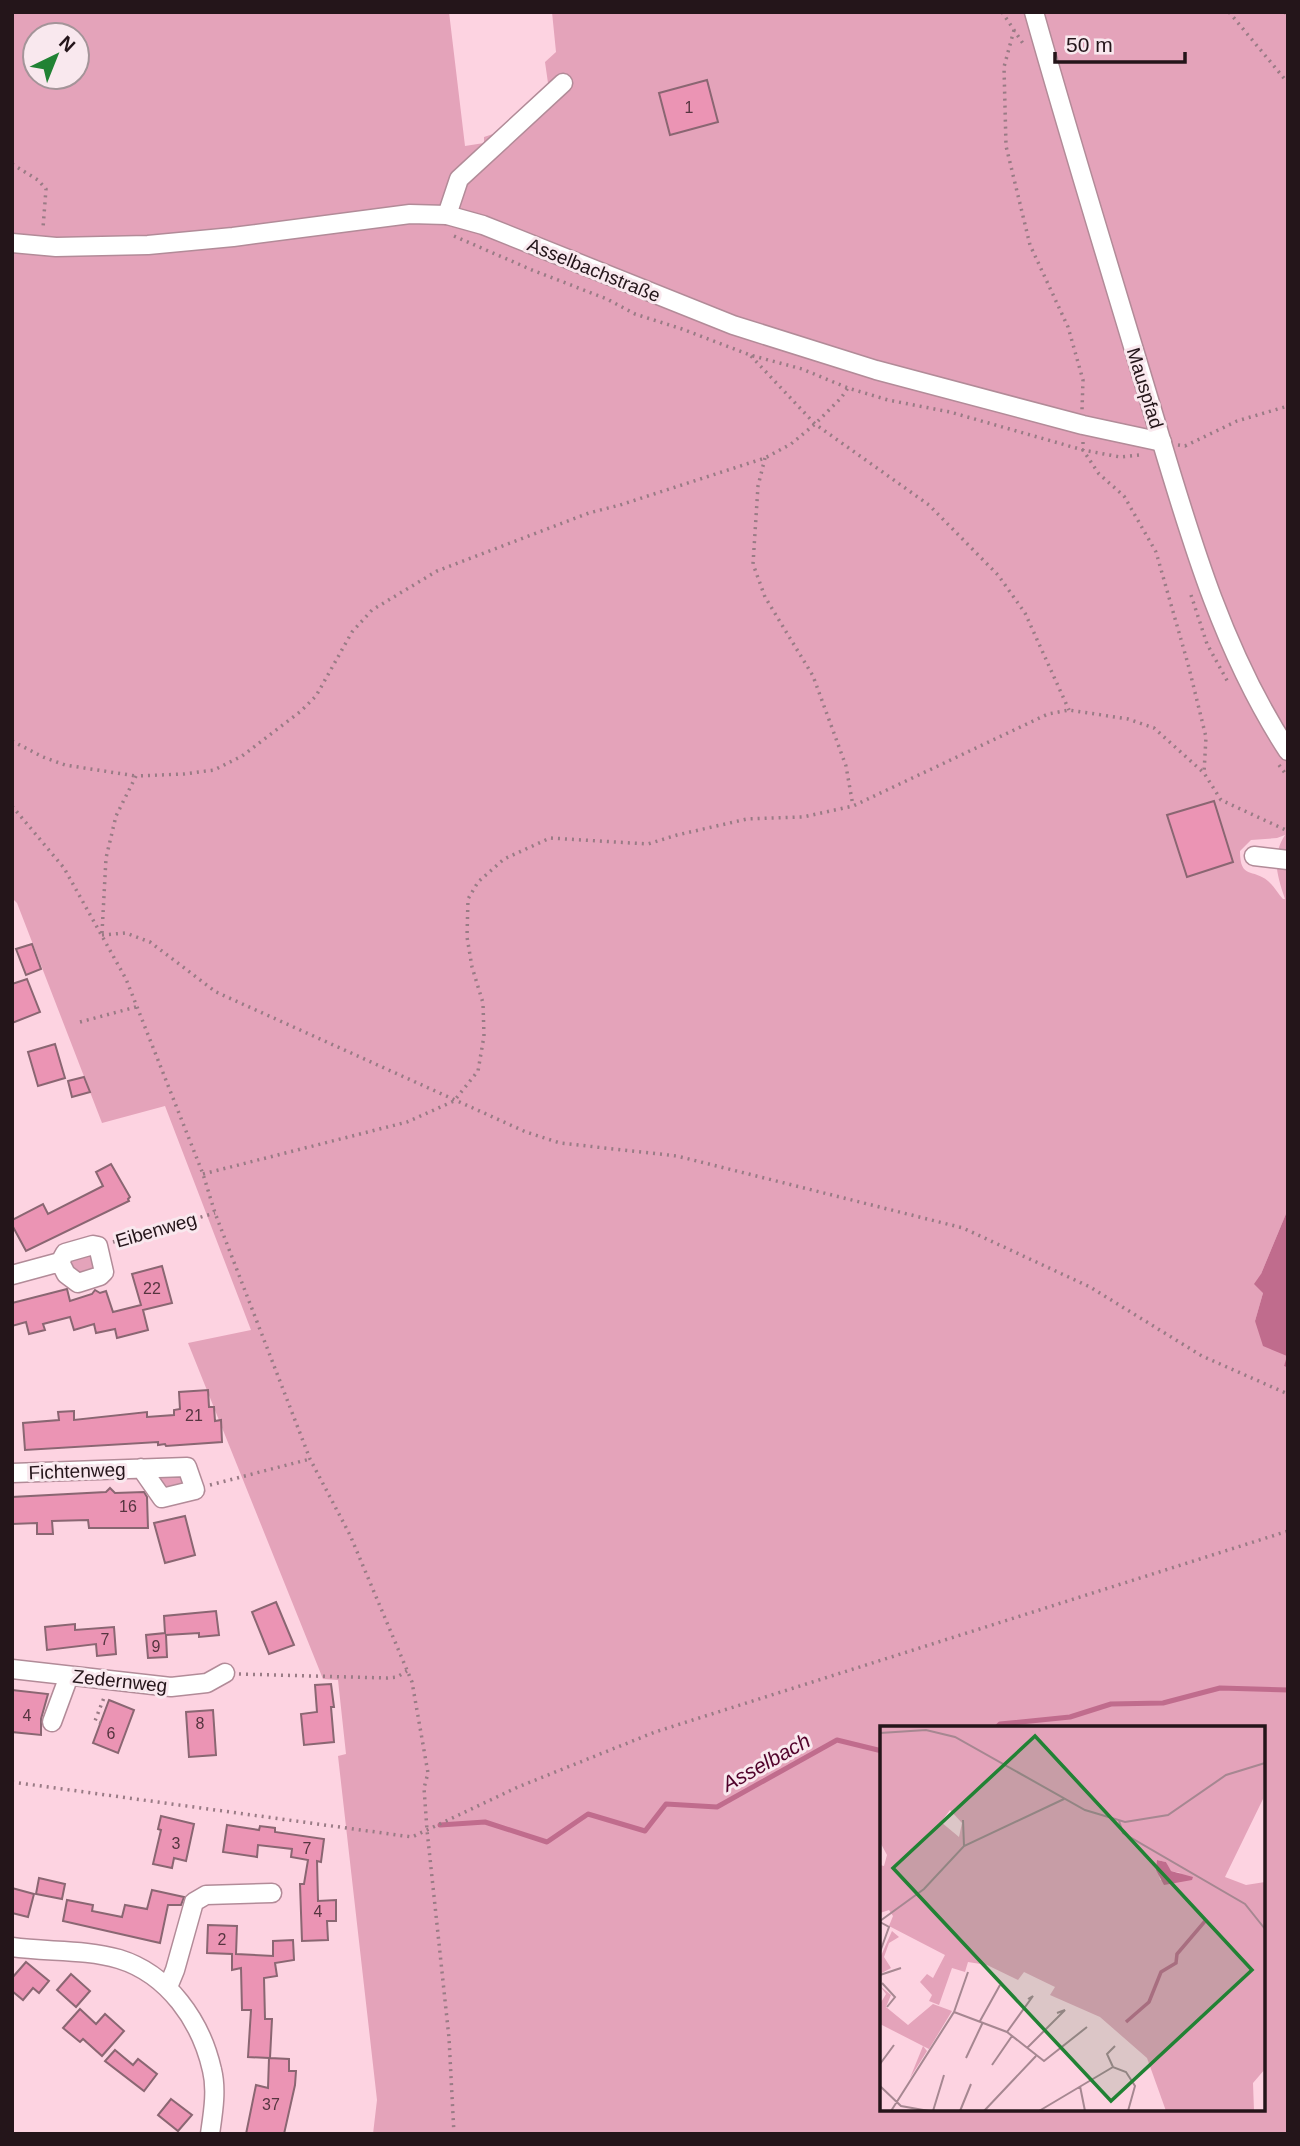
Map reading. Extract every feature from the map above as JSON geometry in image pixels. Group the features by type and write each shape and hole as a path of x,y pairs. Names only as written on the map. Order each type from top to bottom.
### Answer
{"street":[{"name":"Mauspfad","path":"1034,12 1194,544 1229,643 1288,751"},
{"path":"447,215 459,179 563,83"},
{"name":"Asselbachstraße","path":"12,243 148,245 410,214 447,215 483,225 733,325 876,370 1083,425 1162,442"},
{"path":"1254,856 1288,860"},
{"name":"Eibenweg","path":"12,1275 60,1262 65,1253 93,1245 98,1247 104,1266 100,1276 78,1283 66,1274 60,1262"},
{"name":"Fichtenweg","path":"12,1473 141,1468 187,1467 195,1490 162,1498 141,1468"},
{"name":"Zedernweg","path":"12,1669 171,1687 207,1682 226,1673"},
{"path":"52,1721 67,1676"},
{"path":"168,1987 192,1909 198,1898 206,1895 272,1893"},
{"path":"12,1947 119,1959 141,1969 168,1987 194,2022 213,2072 214,2106 210,2134"}],"path":[{"path":"1229,12 1288,83"},
{"path":"1014,30 1004,67 1006,146 1030,245 1068,327 1083,380 1083,450 1099,474 1124,496 1156,552 1206,737 1204,772"},
{"path":"12,164 46,188 42,245"},
{"path":"453,235 607,299 635,314 750,355 789,365 888,400 950,412 1083,450 1120,457 1147,453 1162,442 1185,446 1237,421 1288,406"},
{"path":"750,355 815,424 929,505 998,575 1025,613 1069,710"},
{"path":"12,741 65,765 136,776 214,770 242,756 301,711 316,696 352,632 372,610 437,571 589,513 765,458 791,444 815,424 848,388"},
{"path":"765,458 758,486 753,564 765,597 813,676 846,766 853,806"},
{"path":"203,1174 407,1122 454,1101 478,1071 484,1036 483,1003 467,937 468,899 478,882 504,859 550,838 649,844 747,819 803,817 853,806 1048,714 1069,710 1128,719 1154,728 1204,772 1221,800 1288,831"},
{"path":"102,935 106,858 116,817 136,776"},
{"path":"12,806 64,868 126,979 203,1174 215,1213 310,1459 349,1535 412,1682 428,1773 424,1788 427,1830 449,2038 454,2134"},
{"path":"102,935 127,933 150,942 216,992 526,1132 560,1143 677,1156 964,1228 1090,1287 1202,1356 1288,1394"},
{"path":"80,1022 136,1007"},
{"name":"Eibenweg","path":"98,1247 215,1213"},
{"path":"194,1485 208,1485 310,1459"},
{"path":"12,1782 412,1837 518,1787 655,1732 1288,1531"},
{"path":"251,1675 387,1678 407,1671"},
{"path":"101,1723 95,1721 111,1681"}],"shaded area":[{"path":"12,12 449,12 465,146 484,143 484,137 493,134 511,119 521,117 549,90 545,62 556,52 552,12 1288,12 1288,1209 1261,1274 1263,1293 1255,1321 1288,1356 1284,1366 1288,1368 1288,2134 373,2134 377,2100 338,1756 346,1754 338,1680 323,1679 188,1343 251,1330 165,1106 102,1123 17,903 12,898","holes":["1285,835 1277,859 1278,874 1285,899 1268,881 1245,870 1240,851 1251,840"]},
{"path":"1288,1209 1288,1368 1284,1366 1287,1356 1263,1346 1255,1321 1263,1293 1254,1284 1261,1274"},
{"path":"91,1254 96,1269 80,1275 70,1266 72,1258"},
{"path":"180,1475 182,1486 167,1489 161,1481 161,1476"}],"building":[{"path":"707,80 718,122 670,135 659,93"},
{"path":"1214,801 1233,862 1187,877 1167,815"},
{"path":"32,944 41,969 26,975 16,949"},
{"path":"27,979 40,1012 12,1023 12,984"},
{"path":"55,1044 65,1078 38,1086 28,1052"},
{"path":"84,1077 90,1092 72,1097 68,1081"},
{"path":"111,1164 130,1197 129,1201 26,1251 12,1220 43,1204 48,1214 103,1186 96,1172"},
{"path":"162,1266 172,1303 143,1310 148,1330 117,1338 115,1329 96,1333 94,1324 74,1330 70,1317 43,1324 45,1330 29,1334 26,1322 12,1326 12,1303 67,1289 70,1301 92,1294 95,1290 100,1293 106,1291 113,1312 141,1305 132,1274"},
{"path":"208,1390 209,1407 214,1407 215,1421 221,1420 222,1442 166,1446 158,1445 158,1442 25,1450 23,1423 59,1420 58,1412 74,1411 74,1420 147,1412 147,1417 174,1415 174,1410 180,1409 179,1392"},
{"path":"110,1488 115,1493 144,1492 147,1497 148,1528 89,1528 88,1520 52,1521 53,1534 37,1534 37,1523 12,1524 12,1497 106,1492"},
{"path":"185,1516 195,1555 165,1563 154,1523"},
{"path":"276,1602 294,1645 269,1654 252,1612"},
{"path":"216,1611 219,1635 166,1635 167,1657 148,1658 146,1635 165,1633 164,1616"},
{"path":"75,1624 75,1630 114,1627 116,1654 97,1656 96,1644 47,1650 45,1627"},
{"path":"331,1684 334,1742 304,1745 301,1714 317,1712 315,1685"},
{"path":"12,1690 48,1694 41,1719 41,1735 12,1732"},
{"path":"109,1700 134,1710 118,1753 93,1743"},
{"path":"213,1710 216,1755 189,1757 186,1712"},
{"path":"161,1816 194,1824 186,1861 174,1858 172,1868 153,1864 161,1830 158,1829"},
{"path":"227,1825 259,1830 260,1826 275,1828 275,1832 324,1839 321,1862 317,1861 318,1901 336,1900 336,1921 327,1921 328,1940 302,1941 300,1884 304,1884 308,1860 291,1857 292,1849 258,1845 257,1857 223,1852"},
{"path":"39,1878 65,1884 62,1899 36,1894"},
{"path":"12,1888 34,1894 28,1917 12,1913"},
{"path":"152,1890 184,1897 181,1905 168,1905 160,1943 63,1921 67,1900 93,1905 92,1911 122,1917 125,1905 147,1909"},
{"path":"208,1925 237,1926 236,1954 273,1956 273,1941 293,1940 294,1960 275,1963 277,1976 264,1978 265,2019 272,2019 270,2058 289,2059 289,2071 296,2071 284,2134 246,2134 256,2085 268,2088 269,2058 248,2057 251,2010 242,2010 241,1968 232,1970 232,1954 207,1953"},
{"path":"26,1962 49,1981 39,1993 33,1988 23,2000 12,1991 12,1978"},
{"path":"71,1974 90,1991 76,2007 57,1990"},
{"path":"80,2009 96,2024 105,2014 124,2031 102,2056 83,2039 80,2042 63,2028"},
{"path":"115,2050 133,2065 138,2059 157,2074 144,2091 105,2061"},
{"path":"171,2099 192,2115 178,2131 158,2115"}],"waterway":[{"name":"Asselbach","path":"998,1726 1070,1717 1111,1704 1163,1703 1220,1688 1288,1690"},
{"name":"Asselbach","path":"440,1825 485,1822 547,1842 588,1814 645,1831 666,1804 717,1807 837,1740 880,1751"}]}
